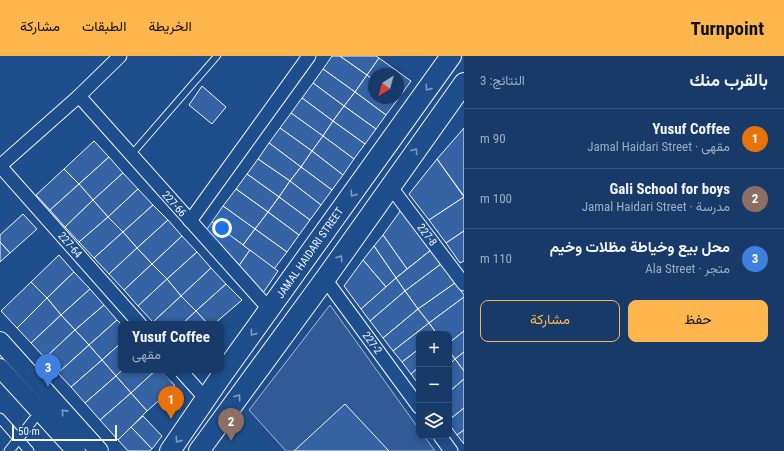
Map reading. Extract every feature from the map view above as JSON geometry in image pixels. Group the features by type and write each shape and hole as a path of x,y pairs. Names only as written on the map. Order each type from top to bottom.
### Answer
{"main road":[{"name":"JAMAL HAIDARI STREET","path":"224,373 270,310 444,59"},
{"path":"199,451 325,279 390,186 462,90"},
{"path":"0,341 100,451"},
{"path":"0,368 76,451"},
{"name":"JAMAL HAIDARI STREET","path":"170,451 224,373"}],"street":[{"path":"0,166 79,96 120,56"},
{"path":"190,221 309,56"},
{"name":"227-66","path":"79,96 270,310"},
{"name":"227-64","path":"0,166 137,321"},
{"name":"227-8","path":"390,186 464,284"},
{"name":"227-2","path":"325,279 416,403"},
{"path":"183,373 206,399"},
{"path":"0,418 29,451"},
{"path":"9,451 33,420"},
{"path":"442,439 451,451"}],"lane":[{"path":"131,155 217,56"}],"shaded area":[{"path":"330,305 416,425 416,439 426,439 435,451 286,451 249,410"}],"building":[{"path":"332,56 340,56 367,75 355,92 323,69"},
{"path":"340,56 376,56 379,58 372,68 368,68 367,75"},
{"path":"379,58 393,68 372,68"},
{"path":"323,69 355,92 344,106 313,83"},
{"path":"367,75 368,102 355,92"},
{"path":"404,76 411,81 404,91"},
{"path":"313,83 344,106 333,121 302,98"},
{"path":"202,86 226,107 212,124 189,105"},
{"path":"355,92 368,102 368,104 371,104 386,115 376,129 344,106"},
{"path":"302,98 333,121 323,136 291,113"},
{"path":"371,104 394,104 386,115"},
{"path":"344,106 376,129 365,144 333,121"},
{"path":"291,113 323,136 312,151 280,128"},
{"path":"333,121 365,144 354,159 323,136"},
{"path":"280,128 312,151 301,167 269,143"},
{"path":"464,128 464,196 437,159"},
{"path":"323,136 354,159 343,175 312,151"},
{"path":"94,141 109,157 79,184 64,169"},
{"path":"269,143 301,167 290,181 258,159"},
{"path":"312,151 343,175 332,190 301,167"},
{"path":"109,157 123,173 93,200 79,184"},
{"path":"258,159 290,181 279,197 247,174"},
{"path":"437,159 464,197 429,220 409,194"},
{"path":"301,167 332,190 321,205 290,181"},
{"path":"64,169 79,184 50,210 36,195"},
{"path":"123,173 138,189 108,217 93,200"},
{"path":"247,174 279,197 268,212 236,189"},
{"path":"290,181 321,205 310,220 279,197"},
{"path":"79,184 93,200 65,227 50,210"},
{"path":"138,189 153,205 123,232 108,217"},
{"path":"236,189 268,212 255,229 223,206"},
{"path":"279,197 310,220 299,235 268,212"},
{"path":"464,197 464,231 446,243 429,220"},
{"path":"93,200 108,217 79,242 65,227"},
{"path":"153,205 168,220 137,248 123,232"},
{"path":"223,206 255,229 243,245 212,222"},
{"path":"401,210 431,250 407,269 383,235"},
{"path":"268,212 299,235 287,252 255,229"},
{"path":"23,214 37,229 10,253 0,242 0,235"},
{"path":"108,217 123,232 94,258 79,242"},
{"path":"168,220 182,236 152,264 137,248"},
{"path":"212,222 250,250 238,267 205,232"},
{"path":"255,229 287,252 274,269 243,245"},
{"path":"464,231 464,261 460,263 446,243"},
{"path":"123,232 137,248 109,274 94,258"},
{"path":"383,235 407,269 396,278 374,246"},
{"path":"182,236 197,252 167,279 152,264"},
{"path":"0,242 10,253 0,262"},
{"path":"374,246 396,278 386,287 363,260"},
{"path":"137,248 152,264 124,290 109,274"},
{"path":"250,250 278,271 263,293 238,267"},
{"path":"431,250 441,264 405,291 396,278"},
{"path":"197,252 211,268 181,296 167,279"},
{"path":"59,255 74,272 47,298 31,282"},
{"path":"363,260 386,287 361,309 344,286"},
{"path":"152,264 167,279 138,306 124,290"},
{"path":"441,264 455,283 418,309 405,291"},
{"path":"211,268 226,284 196,311 181,296"},
{"path":"74,272 90,289 61,315 47,298"},
{"path":"396,278 405,291 370,321 361,309"},
{"path":"167,279 181,296 154,321 152,321 138,306"},
{"path":"31,282 47,298 17,328 1,311"},
{"path":"455,283 464,297 429,323 418,309"},
{"path":"226,284 242,300 218,321 205,321 196,311"},
{"path":"90,289 104,305 75,330 61,315"},
{"path":"405,291 418,309 383,338 370,321"},
{"path":"181,296 196,311 185,321 154,321"},
{"path":"464,297 464,331 452,341 452,331 435,331 429,323"},
{"path":"47,298 61,315 31,343 17,328"},
{"path":"104,305 117,320 89,345 75,330"},
{"path":"418,309 429,323 419,331 416,331 416,333 393,351 383,338"},
{"path":"196,311 205,321 185,321"},
{"path":"61,315 75,330 45,358 31,343"},
{"path":"117,320 118,321 118,346 102,360 89,345"},
{"path":"429,323 435,331 419,331"},
{"path":"75,330 89,345 58,373 45,358"},
{"path":"464,331 464,352 455,359 452,355 452,341"},
{"path":"416,333 416,351 402,362 393,351"},
{"path":"89,345 102,360 71,387 58,373"},
{"path":"118,346 119,373 116,376 102,360"},
{"path":"416,351 416,370 411,374 402,362"},
{"path":"464,352 464,371 455,359"},
{"path":"452,355 455,359 452,362"},
{"path":"455,359 464,371 464,379 452,389 452,367 452,362"},
{"path":"102,360 116,376 85,403 71,387"},
{"path":"416,370 416,381 411,374"},
{"path":"119,373 153,373 131,393 116,376"},
{"path":"153,373 164,373 175,386 147,411 131,393"},
{"path":"116,376 131,393 100,420 85,403"},
{"path":"464,379 464,408 452,418 452,403 452,389"},
{"path":"131,393 147,411 118,440 100,420"},
{"path":"345,404 389,451 294,451"},
{"path":"464,408 464,430 457,435 452,428 452,418"},
{"path":"143,416 162,436 152,449 131,427"},
{"path":"131,427 152,449 150,451 128,451 118,440"},
{"path":"464,430 464,444 457,435"}],"place":[{"name":"محل بيع وخياطة مظلات وخيم","path":"48,387"},
{"name":"Yusuf Coffee","path":"171,419"},
{"name":"Gali School for boys","path":"231,441"}]}
